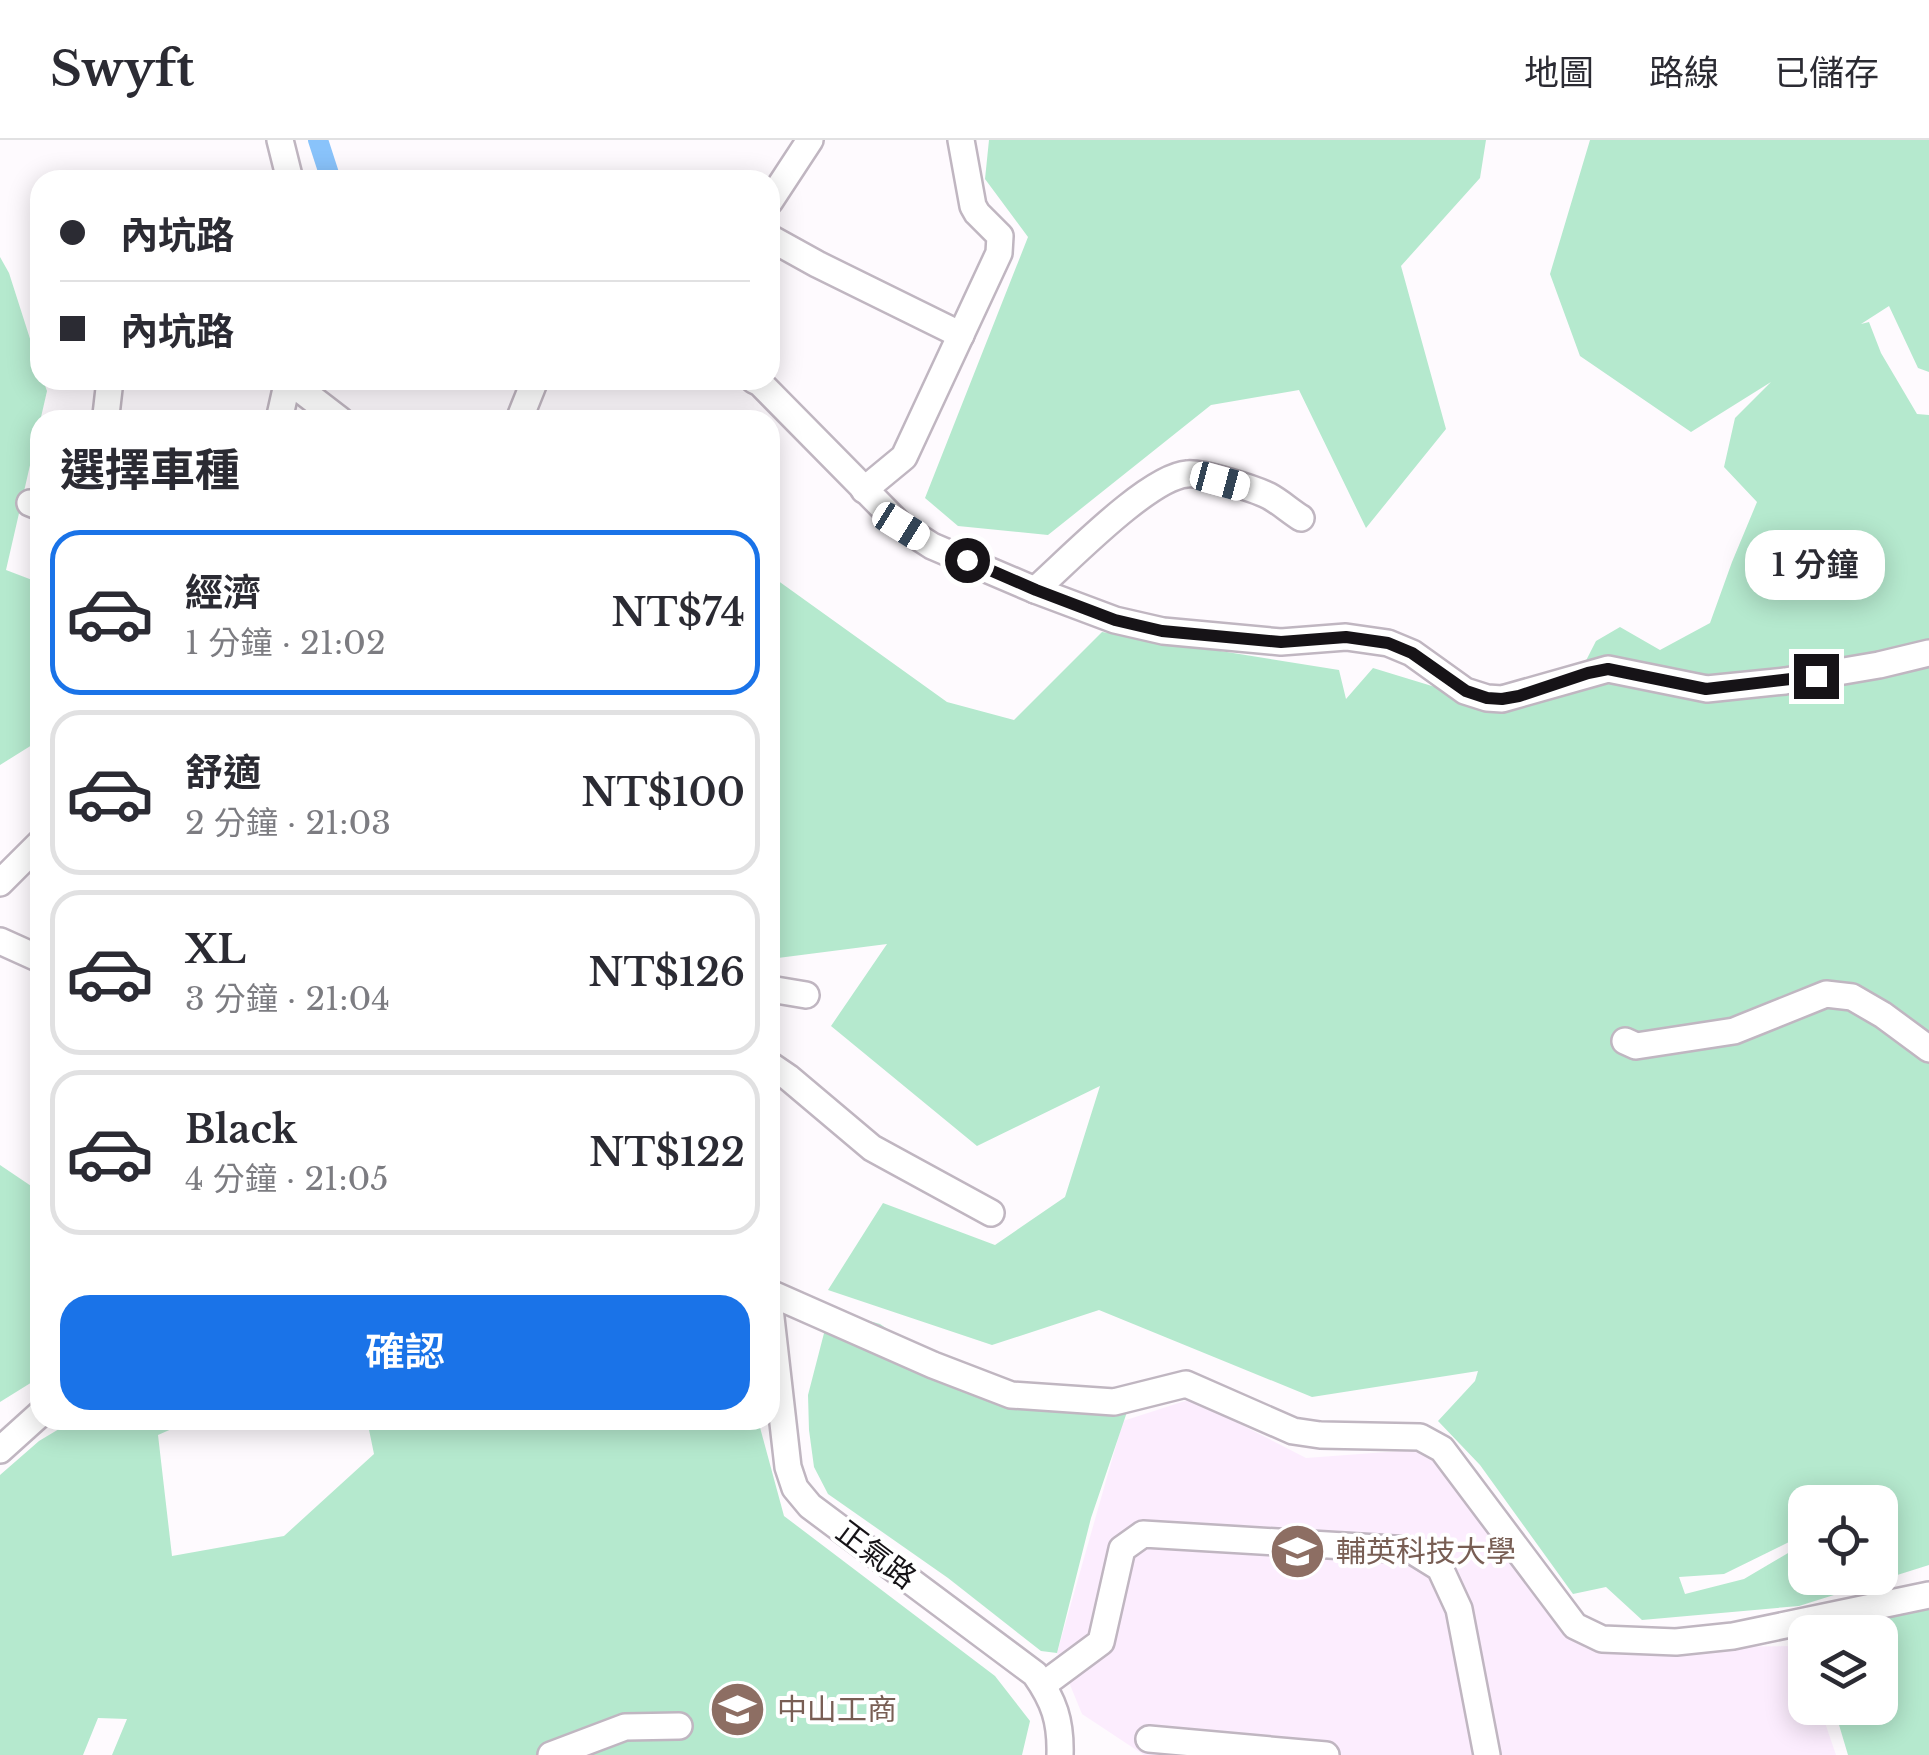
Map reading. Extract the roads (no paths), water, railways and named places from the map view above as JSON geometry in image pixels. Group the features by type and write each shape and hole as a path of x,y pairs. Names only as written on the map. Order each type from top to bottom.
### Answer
{"street":[{"path":"280,140 288,170"},
{"path":"780,185 810,140"},
{"path":"864,490 904,457 999,253 1000,236 973,206 961,140"},
{"path":"780,244 961,334"},
{"path":"301,390 327,410"},
{"path":"765,390 901,526 932,546 1115,620 1162,631 1281,642 1346,637 1388,643 1412,653 1466,691 1502,699 1608,669 1706,689 1879,666 1929,653"},
{"path":"1036,590 1145,492 1176,476 1191,473 1249,488 1269,496 1301,518"},
{"path":"0,883 30,854"},
{"path":"0,941 30,954"},
{"path":"780,991 806,995"},
{"path":"1625,1041 1636,1046 1734,1031 1826,994 1852,997 1929,1049"},
{"path":"780,1072 872,1148 991,1213"},
{"path":"780,1297 1010,1395 1114,1402 1186,1384 1293,1431 1420,1437 1442,1449 1575,1626 1602,1639 1676,1642 1733,1636 1929,1594"},
{"name":"正氣路","path":"780,1397 788,1467 795,1488 810,1506 1035,1674 1050,1696 1061,1731 1060,1755"},
{"path":"0,1450 30,1423"},
{"path":"1043,1685 1101,1642 1122,1549 1143,1534 1412,1550 1440,1568 1459,1609 1487,1755"},
{"path":"552,1755 626,1727 679,1726"},
{"path":"1149,1738 1326,1755"}],"waterway":[{"path":"318,140 328,170"}],"place":[{"name":"輔英科技大學","path":"1297,1552"},
{"name":"中山工商","path":"738,1710"}]}
